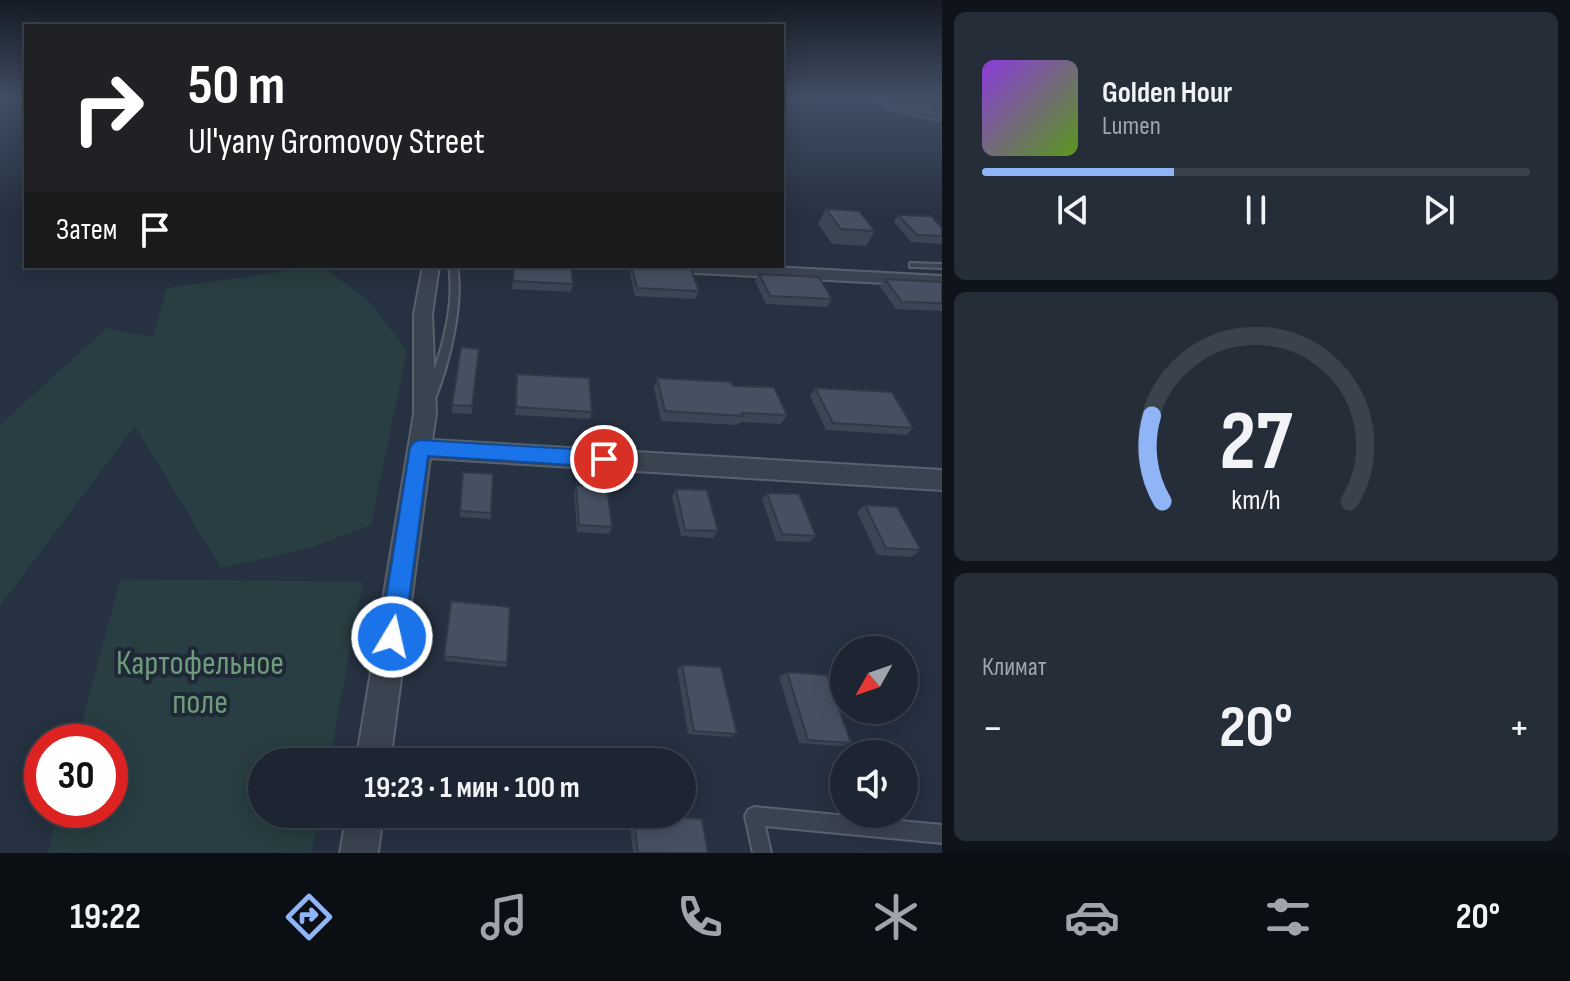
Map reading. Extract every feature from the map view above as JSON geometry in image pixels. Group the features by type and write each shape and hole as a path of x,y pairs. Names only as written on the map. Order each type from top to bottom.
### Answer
{"street":[{"path":"375,748 425,414 423,314 431,268"},
{"path":"696,268 942,281"},
{"path":"420,448 942,480"},
{"path":"359,853 363,828"}],"lane":[{"path":"913,265 942,266"},
{"path":"425,414 436,382 448,327 457,277 454,268"},
{"path":"762,853 754,816 942,834"}],"green space":[{"path":"324,268 368,300 407,351 371,525 310,548 221,568 135,426 0,606 0,428 3,422 107,328 153,337 167,288"},
{"name":"Картофельное поле","path":"120,579 363,582 332,748 248,748 248,828 316,828 311,853 48,853 54,828 128,828 128,724 82,724"}],"building":[{"path":"826,209 859,211 875,231 841,229"},
{"path":"898,215 931,216 942,228 942,236 917,235"},
{"path":"514,268 571,268 573,284 513,281"},
{"path":"632,268 691,269 699,291 637,288"},
{"path":"759,274 819,277 832,299 770,296"},
{"path":"885,279 942,282 942,303 902,302"},
{"path":"461,347 479,349 472,406 452,405"},
{"path":"517,374 589,378 592,412 516,407"},
{"path":"657,378 774,387 787,415 742,413 743,416 665,411"},
{"path":"815,388 892,392 913,428 833,423"},
{"path":"463,472 493,474 491,513 460,511"},
{"path":"576,485 607,487 612,527 579,525"},
{"path":"676,489 707,490 718,531 685,530"},
{"path":"767,493 799,494 816,536 782,534"},
{"path":"865,505 897,507 921,550 886,548"},
{"path":"451,601 510,607 507,663 444,656"},
{"path":"682,665 721,667 737,734 694,731"},
{"path":"787,672 827,675 830,684 830,724 844,724 850,740 808,740"},
{"path":"696,819 702,819 708,853 638,853 635,828 696,828"}],"route":[{"path":"392,637 420,448 604,459"}]}
